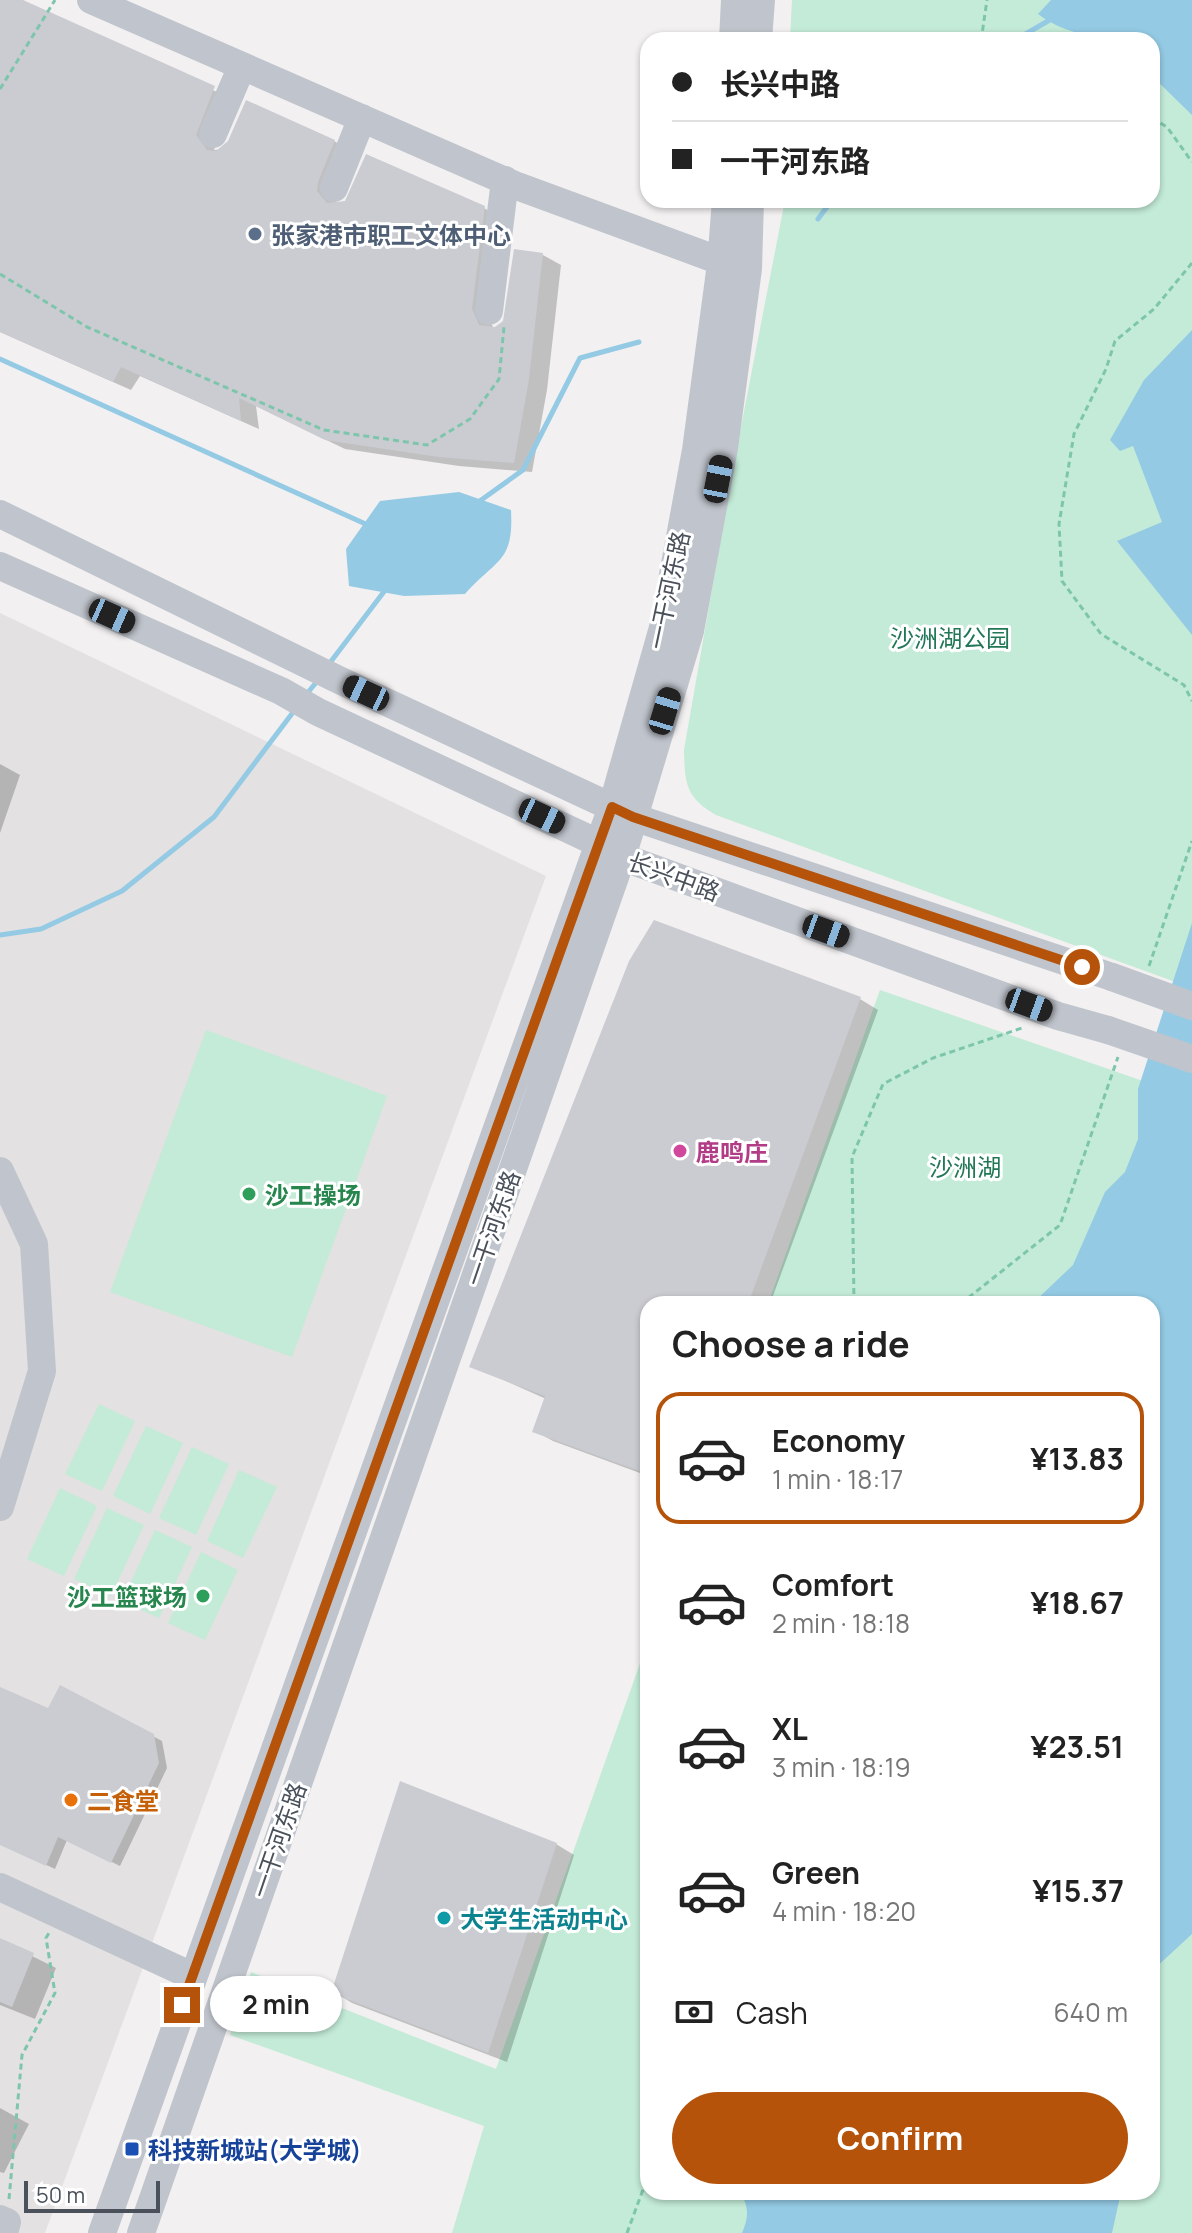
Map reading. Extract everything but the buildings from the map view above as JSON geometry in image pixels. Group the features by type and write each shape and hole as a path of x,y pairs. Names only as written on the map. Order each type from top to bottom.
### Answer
{"street":[{"path":"91,0 505,180 734,266"},
{"path":"733,32 735,0"},
{"path":"759,32 761,0"},
{"path":"213,134 242,66"},
{"path":"334,188 362,118"},
{"path":"497,315 505,180"},
{"name":"一干河东路","path":"141,2233 622,812 690,631 724,448 734,266 727,208"},
{"name":"一干河东路","path":"734,266 748,208"},
{"name":"长兴中路","path":"0,514 339,680 622,812 1192,1006"},
{"name":"长兴中路","path":"0,566 281,691 318,712 610,850 1114,1039 1192,1059"},
{"name":"一干河东路","path":"102,2233 192,1976 610,850"},
{"path":"0,1171 34,1244 42,1371 3,1492"},
{"path":"0,1887 192,1976"}],"path":[{"path":"0,89 55,0"},
{"path":"982,32 987,0"},
{"path":"1160,123 1167,127 1192,162"},
{"path":"1192,263 1154,309 1115,341 1106,369 1074,434 1059,524 1062,581 1101,634 1184,685 1192,701"},
{"path":"0,274 87,327 324,430 427,445 470,419 499,379 497,315"},
{"path":"1146,974 1192,841"},
{"path":"854,1296 852,1157 883,1084 933,1058 1058,1016"},
{"path":"971,1296 1060,1225 1114,1039"},
{"path":"4,2225 22,2055 55,1993 46,1938 58,1915"},
{"path":"627,2233 640,2198"}],"shaded area":[{"path":"0,613 546,876 45,2233 0,2233"}],"green space":[{"name":"沙洲湖公园","path":"792,0 1192,0 1192,988 716,815 698,802 689,788 684,750 734,463 783,208 1160,208 1160,32 790,32"},
{"name":"沙洲湖","path":"880,990 1192,1098 1192,2233 452,2233 484,2126 230,2035 251,1972 496,2069 640,1664 640,2200 1160,2200 1160,1296 771,1296"},
{"name":"沙工操场","path":"206,1030 387,1096 292,1357 110,1292"},
{"path":"99,1404 135,1421 102,1491 65,1474"},
{"path":"146,1426 183,1443 150,1514 113,1496"},
{"path":"192,1447 229,1464 196,1535 159,1518"},
{"path":"239,1470 277,1487 243,1558 207,1541"},
{"path":"60,1488 97,1506 64,1576 27,1559"},
{"path":"107,1508 144,1525 111,1596 74,1579"},
{"path":"155,1530 192,1547 159,1618 122,1601"},
{"name":"沙工篮球场","path":"201,1552 238,1570 205,1640 168,1623"}],"water":[{"path":"1051,0 1192,0 1192,115 1160,84 1160,32 1074,32 1038,14"},
{"path":"1192,330 1192,635 1117,541 1162,522 1133,446 1120,451 1110,440 1144,380"},
{"path":"459,492 511,510 506,551 465,594 404,596 349,586 346,549 380,501"},
{"path":"1192,923 1192,1934 1160,1964 1160,1296 1040,1296 1073,1265 1105,1192 1125,1172 1138,1139 1138,1089"},
{"path":"1119,2200 1112,2233 742,2233 747,2212 745,2202"}],"waterway":[{"path":"1029,32 1048,21"},
{"path":"818,219 826,208"},
{"path":"477,503 523,470 580,358 639,342"},
{"path":"0,359 370,526"},
{"path":"329,664 386,589"},
{"path":"305,696 319,679"},
{"path":"0,935 41,929 122,891 214,817 294,711"}],"place":[{"name":"张家港市职工文体中心","path":"255,234"},
{"name":"鹿鸣庄","path":"680,1151"},
{"name":"沙工操场","path":"249,1194"},
{"name":"沙工篮球场","path":"203,1596"},
{"name":"二食堂","path":"71,1800"},
{"name":"大学生活动中心","path":"444,1918"},
{"name":"科技新城站(大学城)","path":"132,2149"}],"route":[{"path":"182,2005 612,807 633,817 1082,967"}]}
